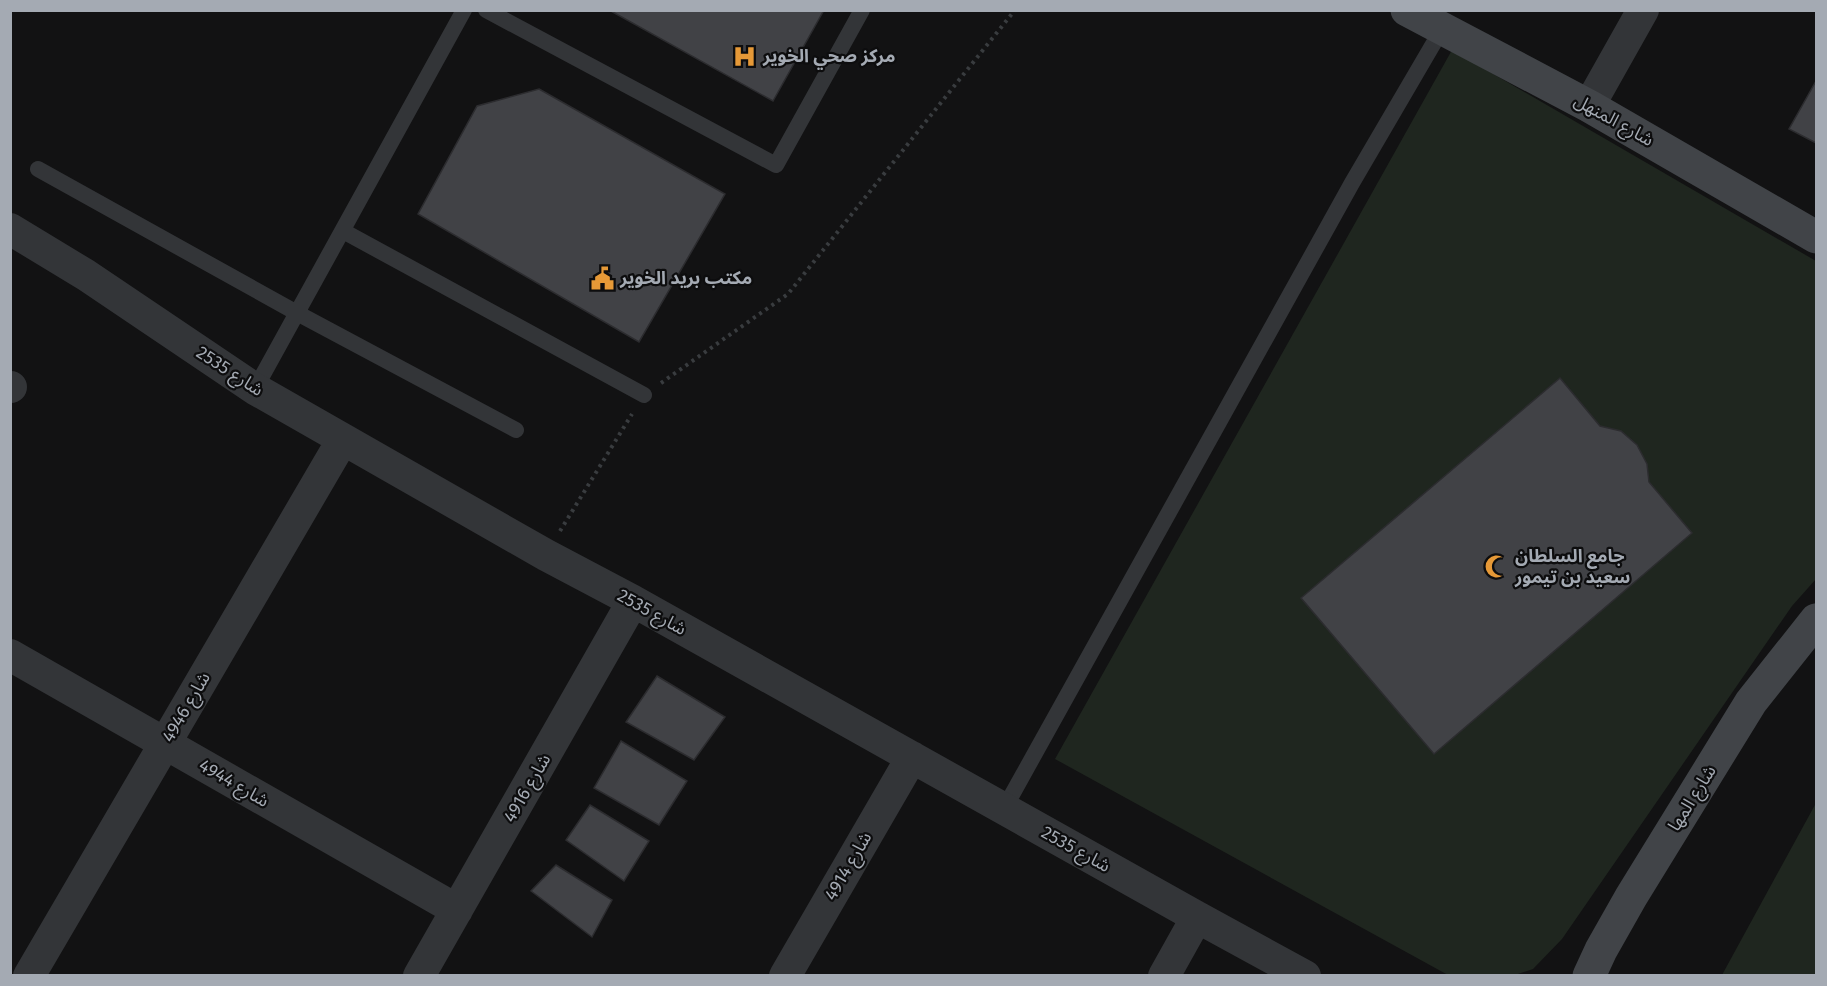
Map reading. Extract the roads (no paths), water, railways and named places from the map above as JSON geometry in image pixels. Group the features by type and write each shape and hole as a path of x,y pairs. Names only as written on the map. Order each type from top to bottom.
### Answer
{"street":[{"name":"شارع المنهل","path":"1407,10 1590,106 1816,237"},
{"path":"1590,106 1643,10"},
{"name":"2535 شارع","path":"10,229 86,275 255,389 546,555 633,601 1197,917 1305,975"},
{"name":"4946 شارع","path":"29,975 343,439"},
{"name":"4916 شارع","path":"419,975 633,601"},
{"name":"شارع المها","path":"1595,963 1631,897 1751,702 1814,625"},
{"name":"4944 شارع","path":"10,655 457,910"},
{"name":"4914 شارع","path":"785,975 912,757"},
{"path":"1164,975 1197,917"},
{"path":"1574,975 1595,963"}],"lane":[{"path":"255,389 464,10"},
{"path":"486,10 776,165 862,10"},
{"path":"1004,809 1330,223 1442,29"},
{"path":"38,169 297,313 516,430"},
{"path":"343,231 644,395"}],"place":[{"name":"مركز صحي الخوير","path":"745,56"},
{"name":"مكتب بريد الخوير","path":"602,278"},
{"name":"جامع السلطان سعيد بن تيمور","path":"1497,566"}]}
